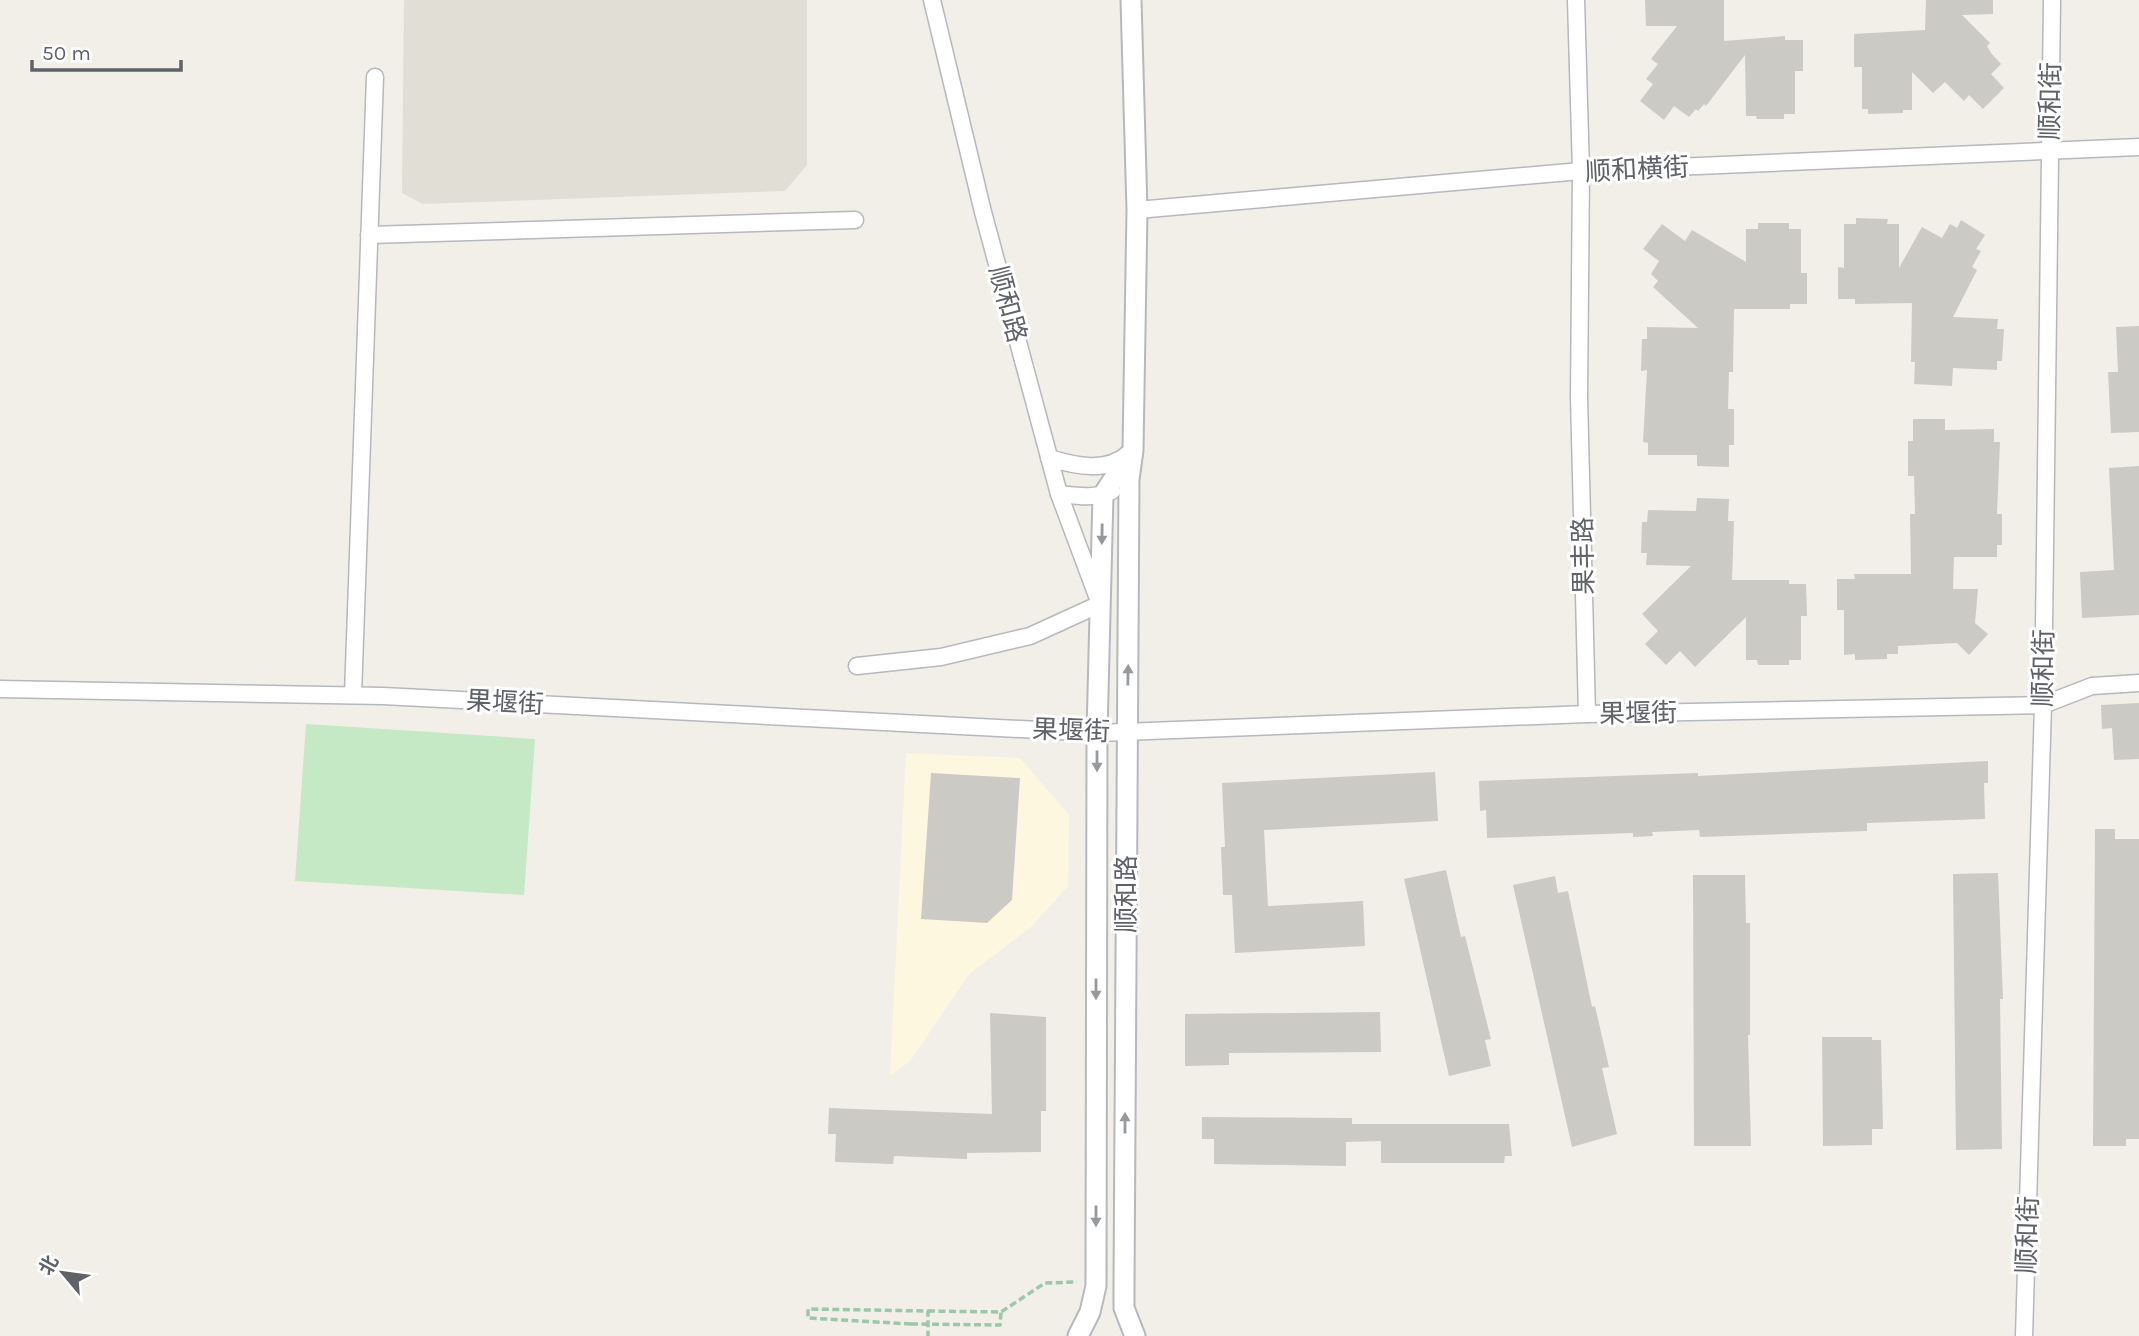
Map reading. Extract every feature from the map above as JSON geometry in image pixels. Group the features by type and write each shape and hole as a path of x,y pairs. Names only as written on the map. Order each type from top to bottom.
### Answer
{"street":[{"name":"顺和路","path":"932,0 983,212 1059,494 1100,604"},
{"name":"顺和路","path":"1131,0 1137,210 1133,450 1129,480 1124,1308 1135,1336"},
{"path":"1576,0 1581,171"},
{"name":"顺和街","path":"2024,1336 2043,705 2052,0"},
{"path":"353,695 375,77"},
{"name":"顺和横街","path":"1137,210 1581,171 2139,147"},
{"name":"果丰路","path":"1581,171 1579,397 1587,714"},
{"path":"369,235 855,220"},
{"path":"1049,458 1072,465 1116,465 1133,450"},
{"path":"1102,495 1133,450"},
{"path":"1059,494 1102,495 1129,480"},
{"name":"顺和路","path":"1078,1336 1090,1312 1096,1286 1097,733 1102,495"},
{"path":"857,666 941,657 1030,636 1100,604"},
{"name":"果堰街","path":"0,688 353,695 1097,733 1587,714 2043,705 2092,685 2139,683"}],"path":[{"path":"1001,1311 1000,1325 911,1324 807,1318 807,1309 1001,1311 1045,1283 1077,1282"},
{"path":"928,1311 928,1336"}],"shaded area":[{"path":"404,0 807,0 807,165 785,191 423,204 402,193"},
{"path":"906,753 1020,758 1069,815 1068,886 1031,927 969,974 910,1061 890,1076"}],"green space":[{"path":"306,724 535,739 524,895 295,881"}],"building":[{"path":"1645,0 1724,0 1724,41 1785,36 1785,40 1803,40 1803,71 1795,71 1795,114 1784,114 1784,119 1757,119 1756,116 1746,116 1745,55 1706,106 1704,104 1698,111 1696,109 1689,117 1674,106 1664,120 1640,101 1653,84 1646,79 1658,64 1651,59 1677,26 1646,26"},
{"path":"1926,0 1993,0 1993,14 1962,15 1990,43 1987,46 2001,64 1991,74 2004,88 1983,109 1969,95 1964,101 1945,82 1933,93 1912,72 1912,110 1903,110 1903,113 1868,114 1868,109 1862,109 1862,67 1854,67 1854,34 1925,30"},
{"path":"1856,218 1888,219 1887,224 1899,224 1899,268 1922,227 1942,238 1950,224 1957,228 1961,220 1985,235 1976,249 1981,251 1972,267 1977,270 1953,317 1998,319 1997,329 2004,329 2002,361 1997,361 1997,370 1953,368 1952,386 1914,384 1915,362 1911,362 1912,303 1855,304 1855,299 1838,299 1838,267 1844,268 1844,224 1856,224"},
{"path":"1758,223 1789,223 1789,229 1801,229 1801,273 1807,273 1807,304 1790,304 1790,309 1734,309 1733,372 1729,372 1728,409 1734,409 1734,445 1729,445 1729,467 1697,466 1697,455 1648,455 1648,443 1643,442 1647,370 1641,371 1642,339 1647,339 1647,327 1698,328 1653,287 1658,281 1651,274 1659,261 1643,249 1662,224 1685,241 1692,230 1746,262 1746,229 1758,229"},
{"path":"2139,326 2139,432 2111,433 2108,372 2118,372 2116,327"},
{"path":"1913,419 1945,419 1945,430 1994,429 1994,442 2000,442 1997,514 2002,514 2002,545 1997,545 1997,557 1954,557 1953,589 1978,589 1975,623 1988,634 1969,655 1957,643 1898,646 1898,654 1887,654 1887,659 1855,660 1855,654 1844,655 1844,610 1837,610 1837,579 1855,579 1854,574 1911,574 1910,514 1915,514 1914,476 1908,476 1908,441 1913,441"},
{"path":"2139,466 2139,615 2082,618 2080,572 2114,570 2109,468"},
{"path":"1697,498 1729,499 1728,521 1734,521 1732,580 1789,580 1789,584 1806,584 1807,616 1801,616 1801,660 1789,660 1789,665 1758,665 1757,660 1746,660 1746,617 1695,667 1680,651 1666,665 1645,644 1658,631 1642,614 1691,566 1646,565 1647,553 1641,553 1642,522 1647,522 1648,510 1696,511"},
{"path":"2139,703 2139,759 2114,760 2112,728 2102,729 2101,705"},
{"path":"1988,761 1988,783 1984,783 1985,819 1867,823 1867,831 1700,837 1699,830 1652,832 1653,836 1633,837 1633,833 1487,838 1486,810 1480,811 1479,781 1698,773 1698,776"},
{"path":"1435,772 1438,821 1264,830 1268,906 1363,901 1365,946 1235,953 1232,895 1223,895 1221,847 1225,847 1222,783"},
{"path":"931,773 1020,778 1012,900 987,923 921,919"},
{"path":"2095,829 2115,829 2115,839 2139,839 2139,1139 2126,1139 2126,1146 2093,1146"},
{"path":"1446,870 1461,937 1465,936 1491,1039 1485,1040 1491,1066 1449,1076 1404,879"},
{"path":"1998,873 2003,999 2000,999 2002,1149 1956,1150 1953,874"},
{"path":"1693,875 1745,875 1746,923 1750,923 1748,1035 1751,1146 1694,1146"},
{"path":"1555,876 1558,893 1568,891 1592,1007 1595,1006 1609,1067 1602,1068 1617,1134 1572,1147 1513,885"},
{"path":"1380,1012 1381,1052 1229,1053 1229,1065 1185,1066 1185,1014"},
{"path":"990,1013 1046,1017 1046,1111 1041,1111 1041,1152 967,1153 967,1159 894,1156 893,1164 835,1162 836,1134 828,1134 829,1108 992,1114"},
{"path":"1822,1037 1872,1037 1872,1040 1881,1040 1883,1129 1872,1129 1872,1145 1823,1146"},
{"path":"1202,1117 1352,1118 1352,1124 1509,1124 1512,1156 1505,1156 1504,1163 1381,1163 1381,1141 1346,1142 1346,1166 1214,1164 1214,1139 1202,1139"}]}
